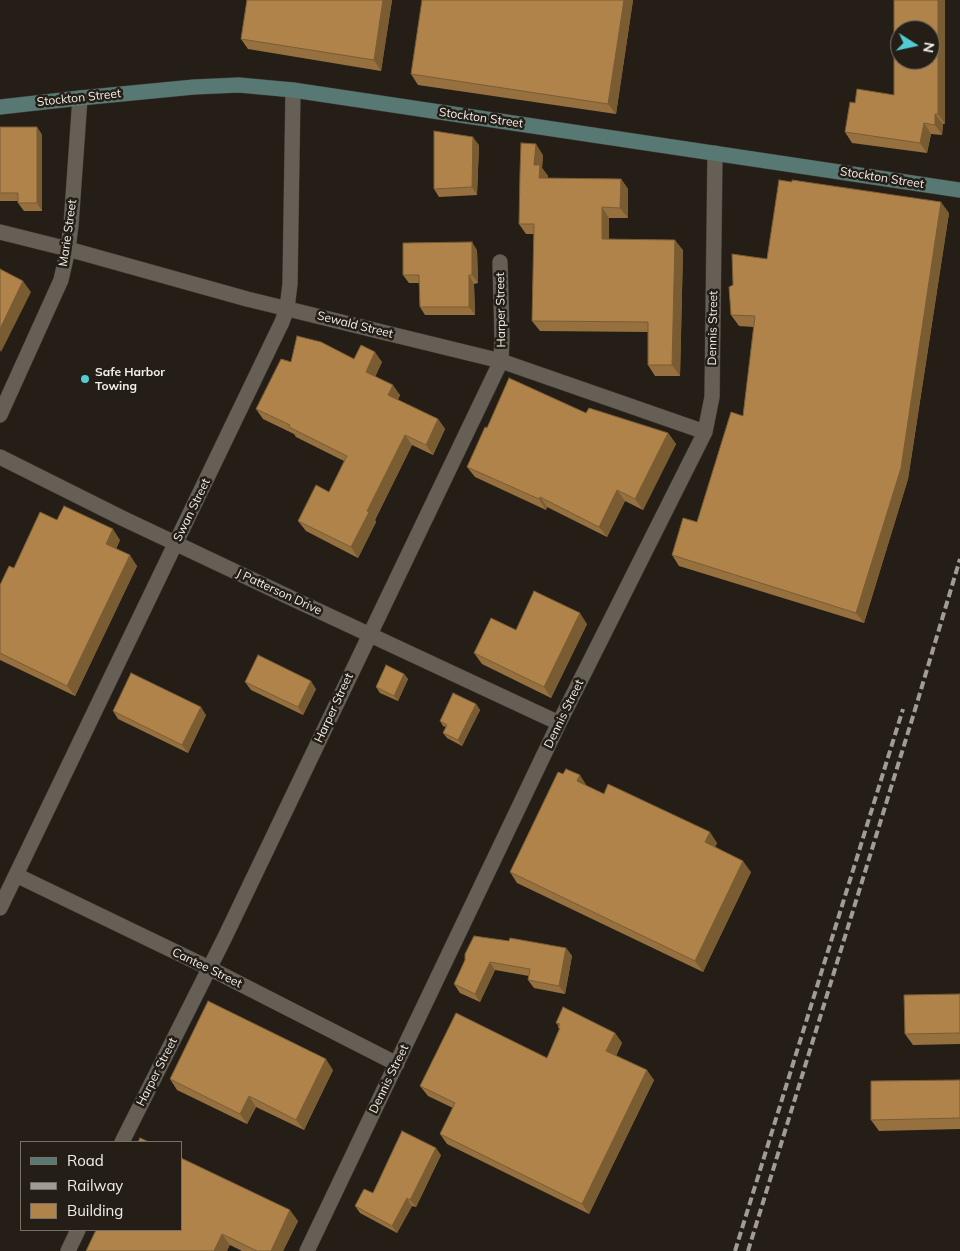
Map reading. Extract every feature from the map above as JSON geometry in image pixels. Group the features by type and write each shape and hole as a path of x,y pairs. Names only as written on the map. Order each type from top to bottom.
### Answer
{"main road":[{"name":"Stockton Street","path":"0,107 194,87 232,85 293,90 960,190"}],"street":[{"name":"Swan Street","path":"0,908 282,322 287,308 290,284 293,90"},
{"name":"Marie Street","path":"0,415 61,280 68,249 80,98"},
{"name":"Dennis Street","path":"307,1251 560,723 705,432 712,397 715,153"},
{"name":"Sewald Street","path":"0,232 247,299 500,361 705,432"},
{"name":"Harper Street","path":"122,1141 224,939 500,361 502,337 500,262"},
{"name":"J Patterson Drive","path":"0,457 290,598 560,723"},
{"name":"Cantee Street","path":"16,875 209,968 397,1064"},
{"path":"68,1251 78,1231"}],"building":[{"path":"247,0 383,0 374,60 241,39"},
{"path":"422,0 624,0 608,104 411,74"},
{"path":"894,0 938,0 938,20 894,20"},
{"path":"894,70 938,70 938,114 935,114 935,125 924,123 920,143 845,132 850,102 855,103 857,89 894,95"},
{"path":"0,127 37,127 37,203 18,203 18,193 0,193"},
{"path":"434,131 473,137 472,187 434,189"},
{"path":"521,143 536,144 534,165 540,165 539,178 621,179 620,208 602,207 602,239 675,240 672,365 648,365 648,322 532,321 534,224 519,224"},
{"path":"779,180 792,182 792,180 941,202 901,468 856,613 672,555 683,518 697,522 731,412 743,416 755,316 731,315 729,287 733,285 732,254 767,259"},
{"path":"472,242 472,275 469,275 469,307 420,307 419,275 403,275 403,243"},
{"path":"0,269 23,281 0,329"},
{"path":"297,336 321,342 354,359 361,345 375,352 366,372 393,385 388,395 438,419 426,445 405,435 351,547 298,521 316,485 329,492 347,456 256,409 281,359 291,362"},
{"path":"509,378 586,413 589,408 668,433 635,499 617,490 599,527 540,497 539,499 467,467"},
{"path":"64,506 113,529 106,544 130,555 67,686 0,653 0,585 9,566 14,568 40,512 57,520"},
{"path":"534,591 580,613 544,687 474,653 491,618 516,630"},
{"path":"258,655 311,681 298,707 245,682"},
{"path":"386,665 404,674 394,696 376,687"},
{"path":"131,673 201,707 182,745 113,711"},
{"path":"453,693 476,704 458,740 443,733 447,725 440,721"},
{"path":"566,769 580,775 577,781 604,794 608,784 710,832 705,842 743,861 695,961 510,872 558,772 563,774"},
{"path":"474,936 509,941 510,938 566,948 559,986 528,980 530,969 490,962 475,994 454,984"},
{"path":"960,994 960,1033 905,1034 904,995"},
{"path":"208,1001 326,1059 296,1120 249,1096 240,1114 170,1079"},
{"path":"563,1007 615,1033 606,1051 647,1070 582,1204 440,1134 455,1103 420,1086 456,1013 547,1058 560,1028 558,1027 560,1024 556,1023"},
{"path":"960,1080 960,1118 871,1120 871,1081"},
{"path":"402,1131 436,1148 410,1200 407,1198 392,1226 355,1206 364,1189 373,1193"},
{"path":"182,1158 290,1210 271,1251 257,1251 222,1234 214,1251 86,1251 96,1231 182,1231"}],"railway":[{"path":"748,1251 960,559"},
{"path":"735,1251 903,709"}],"place":[{"name":"Safe Harbor Towing","path":"85,379"}]}
